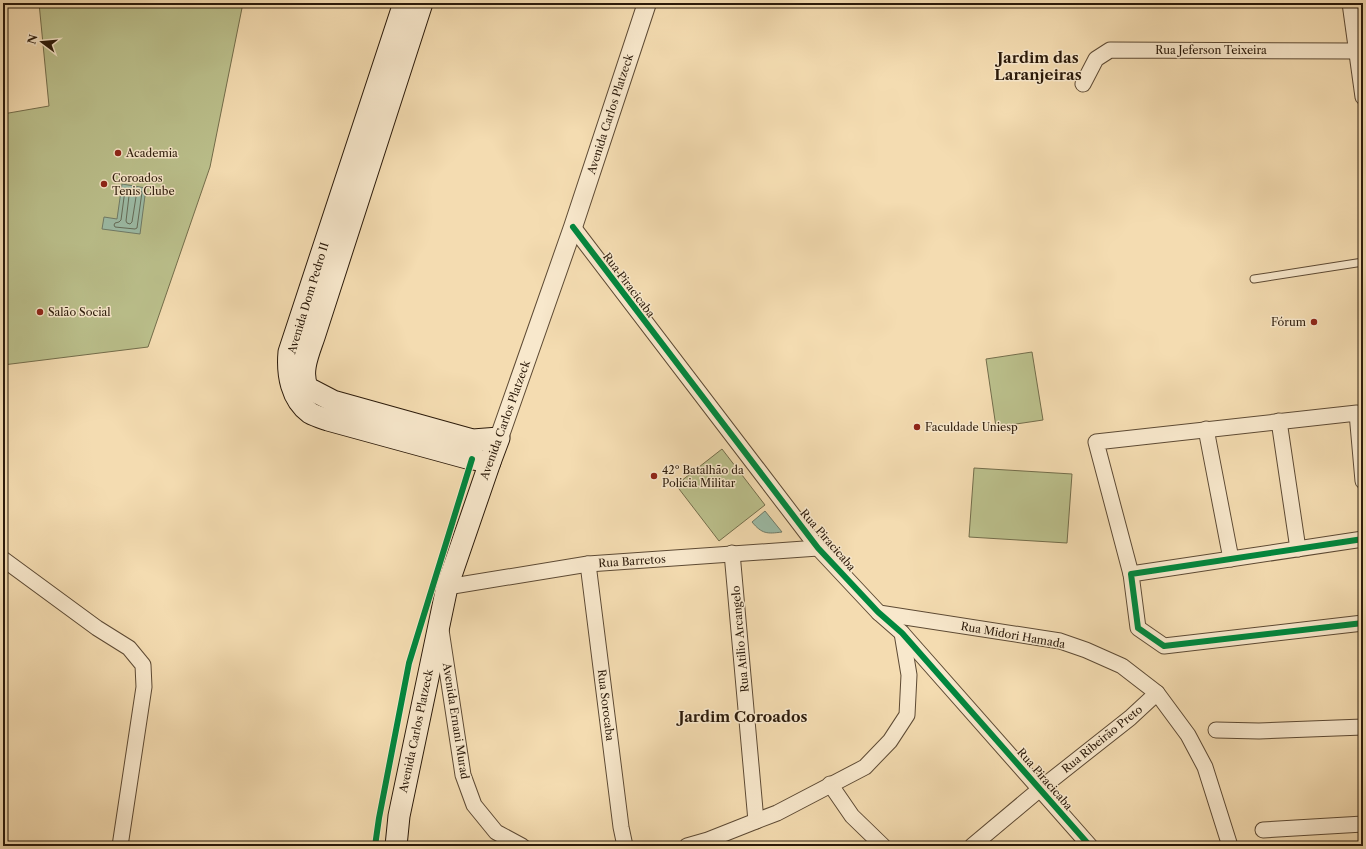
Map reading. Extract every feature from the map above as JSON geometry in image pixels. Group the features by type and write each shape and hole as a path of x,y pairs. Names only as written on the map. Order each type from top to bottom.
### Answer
{"main road":[{"name":"Avenida Dom Pedro II","path":"404,3 289,352 288,372 294,394 306,409 316,415 328,420 452,454 490,462"},
{"name":"Avenida Dom Pedro II","path":"422,3 315,334 304,369 304,377 308,388 333,401 473,440 499,438"},
{"name":"Avenida Carlos Platzeck","path":"396,846 399,816 447,587 499,438"}],"street":[{"name":"Avenida Carlos Platzeck","path":"499,438 573,227 647,3"},
{"path":"1350,3 1363,98"},
{"name":"Rua Jeferson Teixeira","path":"1083,84 1096,59 1110,50 1356,51"},
{"name":"Rua Piracicaba","path":"573,227 818,548 878,612 902,632 1090,846"},
{"path":"1363,481 1357,413 1096,442 1131,574 1138,628 1164,646 1363,623"},
{"path":"1279,422 1298,549"},
{"path":"1206,430 1231,559"},
{"path":"1131,574 1363,539"},
{"name":"Rua Barretos","path":"447,587 588,564 818,548"},
{"name":"Rua Atilio Arcangelo","path":"732,553 756,821"},
{"path":"3,559 97,628 129,648 143,665 144,687 120,846"},
{"name":"Rua Sorocaba","path":"588,564 621,827 625,846"},
{"name":"Rua Midori Hamada","path":"878,612 1060,641 1086,650 1122,666 1157,693 1188,735 1205,767 1230,846"},
{"name":"Avenida Ernani Murad","path":"440,620 463,775 474,805 496,832 522,846"},
{"path":"687,846 707,843 777,813 865,767 890,741 907,715 909,675 902,632"},
{"name":"Rua Ribeirão Preto","path":"972,846 1040,789 1130,718 1157,693"},
{"path":"1216,730 1259,731 1363,726"},
{"path":"830,784 852,816 882,846"},
{"path":"1263,830 1363,824"}],"lane":[{"path":"1254,278 1363,262"}],"green space":[{"name":"Coroados Tenis Clube","path":"39,3 243,3 210,167 148,347 3,365 3,192 6,176 3,158 3,114 49,106"},
{"path":"1032,352 1043,420 996,427 986,359"},
{"path":"722,449 765,505 719,541 676,485"},
{"path":"974,468 1072,474 1067,543 969,537"}],"water":[{"path":"122,184 146,188 140,234 102,229 104,217 117,219"},
{"path":"765,511 782,532 772,533 762,531 752,522"}],"cycle path":[{"path":"573,227 818,548 878,612 902,633 1090,846"},
{"path":"375,846 409,663 472,459"},
{"path":"1363,539 1131,574 1138,628 1164,646 1363,623"}],"place":[{"name":"Academia","path":"118,153"},
{"name":"Coroados Tenis Clube","path":"104,184"},
{"name":"Salão Social","path":"40,312"},
{"name":"Fórum","path":"1314,322"},
{"name":"Faculdade Uniesp","path":"917,427"},
{"name":"42º Batalhão da Policia Militar","path":"654,476"}],"district":[{"name":"Jardim das Laranjeiras","path":"1038,66"},
{"name":"Jardim Coroados","path":"743,716"}]}
